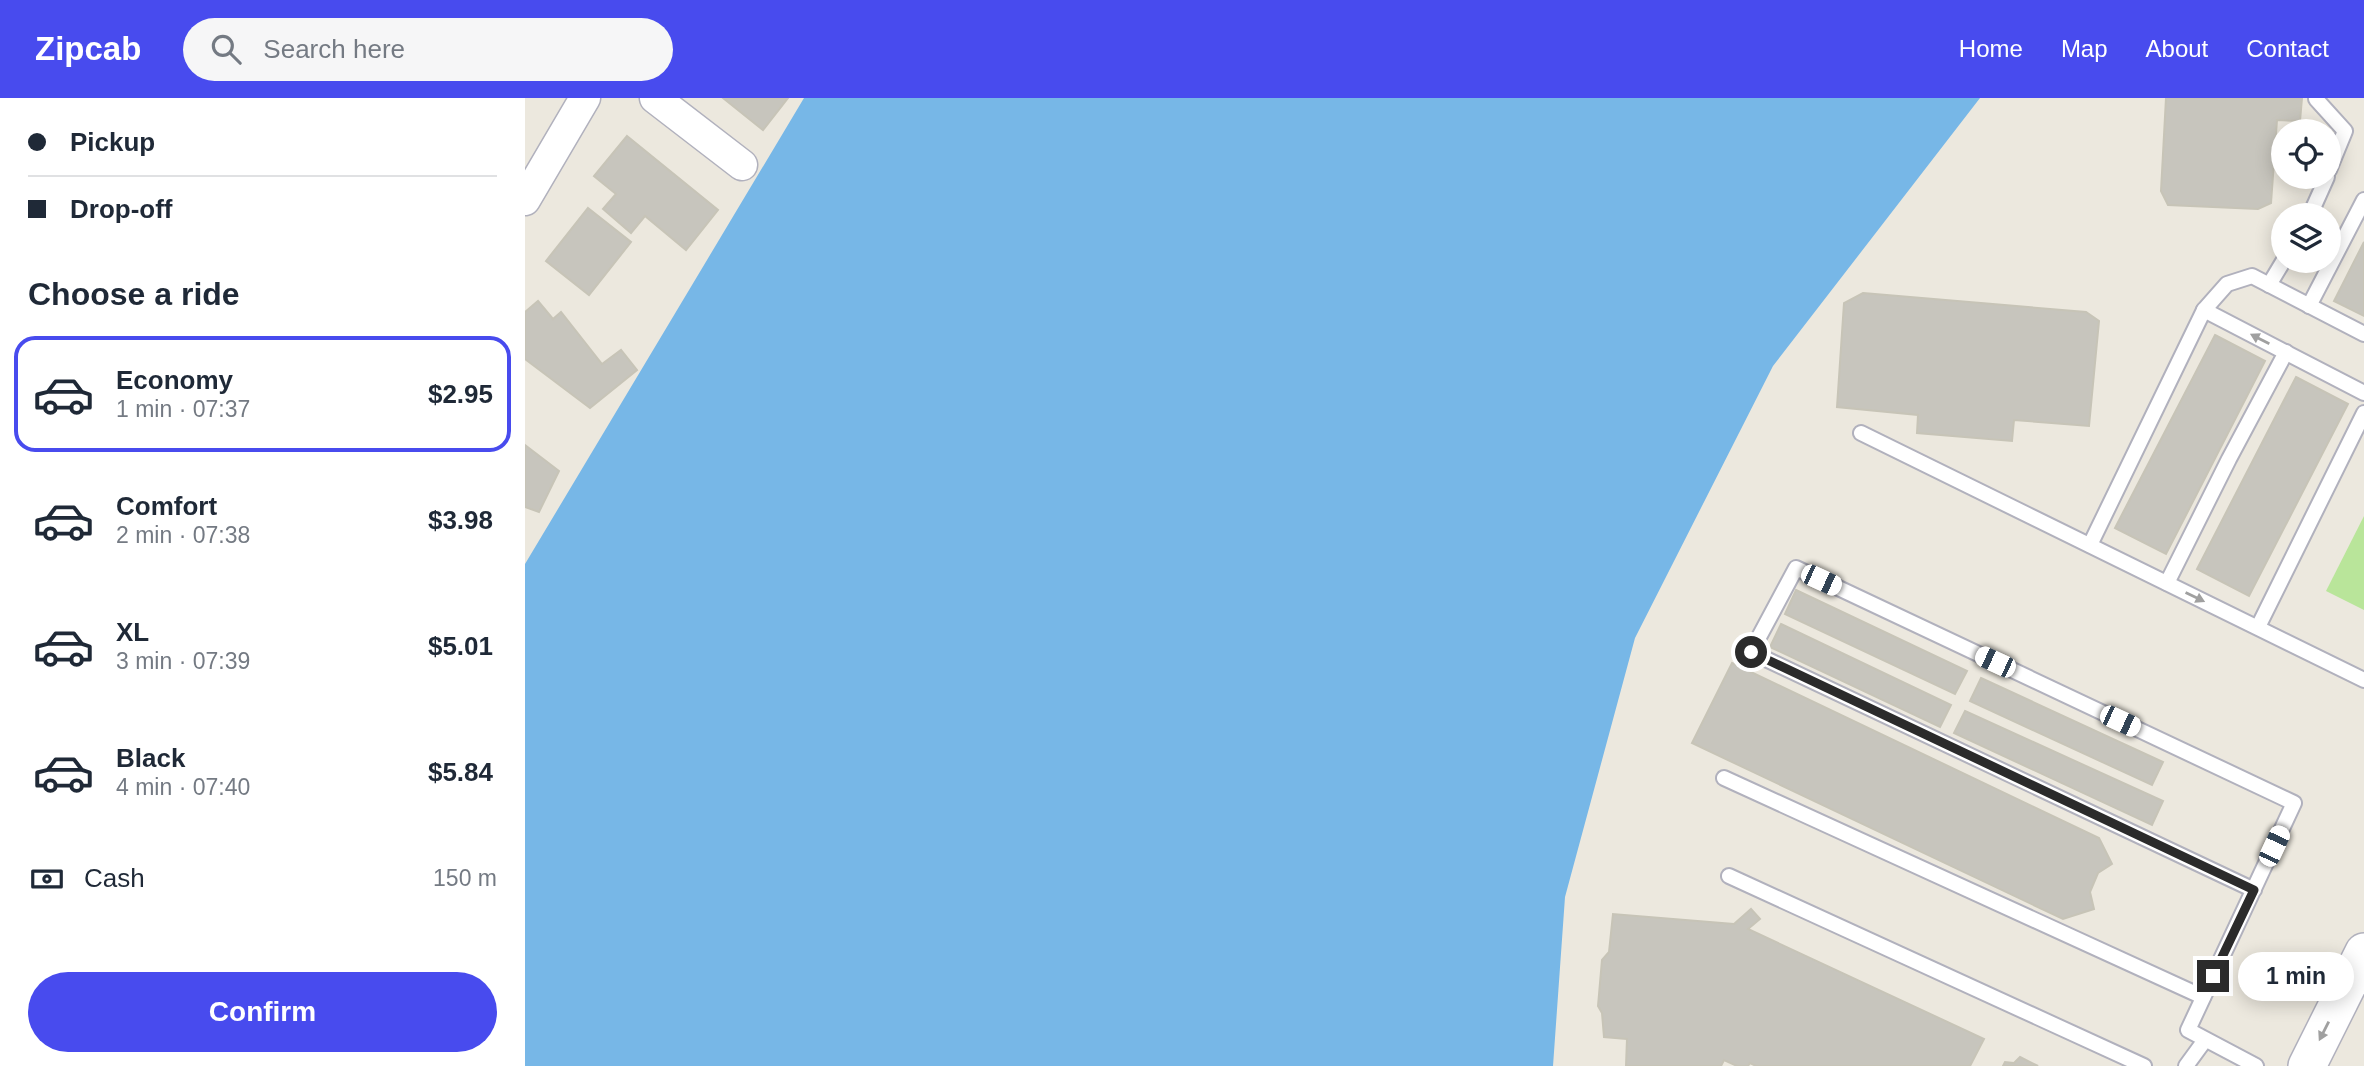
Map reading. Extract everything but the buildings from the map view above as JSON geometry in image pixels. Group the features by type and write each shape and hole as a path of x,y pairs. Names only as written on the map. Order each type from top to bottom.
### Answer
{"street":[{"path":"525,200 585,98"},
{"path":"655,98 742,165"},
{"path":"2307,1066 2364,951"}],"lane":[{"path":"2316,99 2334,119"},
{"path":"2309,306 2364,200"},
{"path":"2269,285 2276,273"},
{"path":"2090,545 2204,310 2227,284 2252,276 2364,334"},
{"path":"2204,310 2364,393"},
{"path":"2167,583 2228,459 2286,352"},
{"path":"2257,627 2364,413"},
{"path":"1861,433 2364,680"},
{"path":"2254,890 1751,652 1796,568 2294,803 2254,890 2188,1030 2256,1066"},
{"path":"1724,778 2203,997"},
{"path":"1729,876 2144,1066"},
{"path":"2186,1066 2205,1040"}],"green space":[{"path":"2364,516 2364,610 2326,591"}],"water":[{"path":"804,98 1980,98 1773,366 1635,638 1565,897 1553,1066 525,1066 525,564"}],"route":[{"path":"1751,652 2254,890 2213,976"}]}
